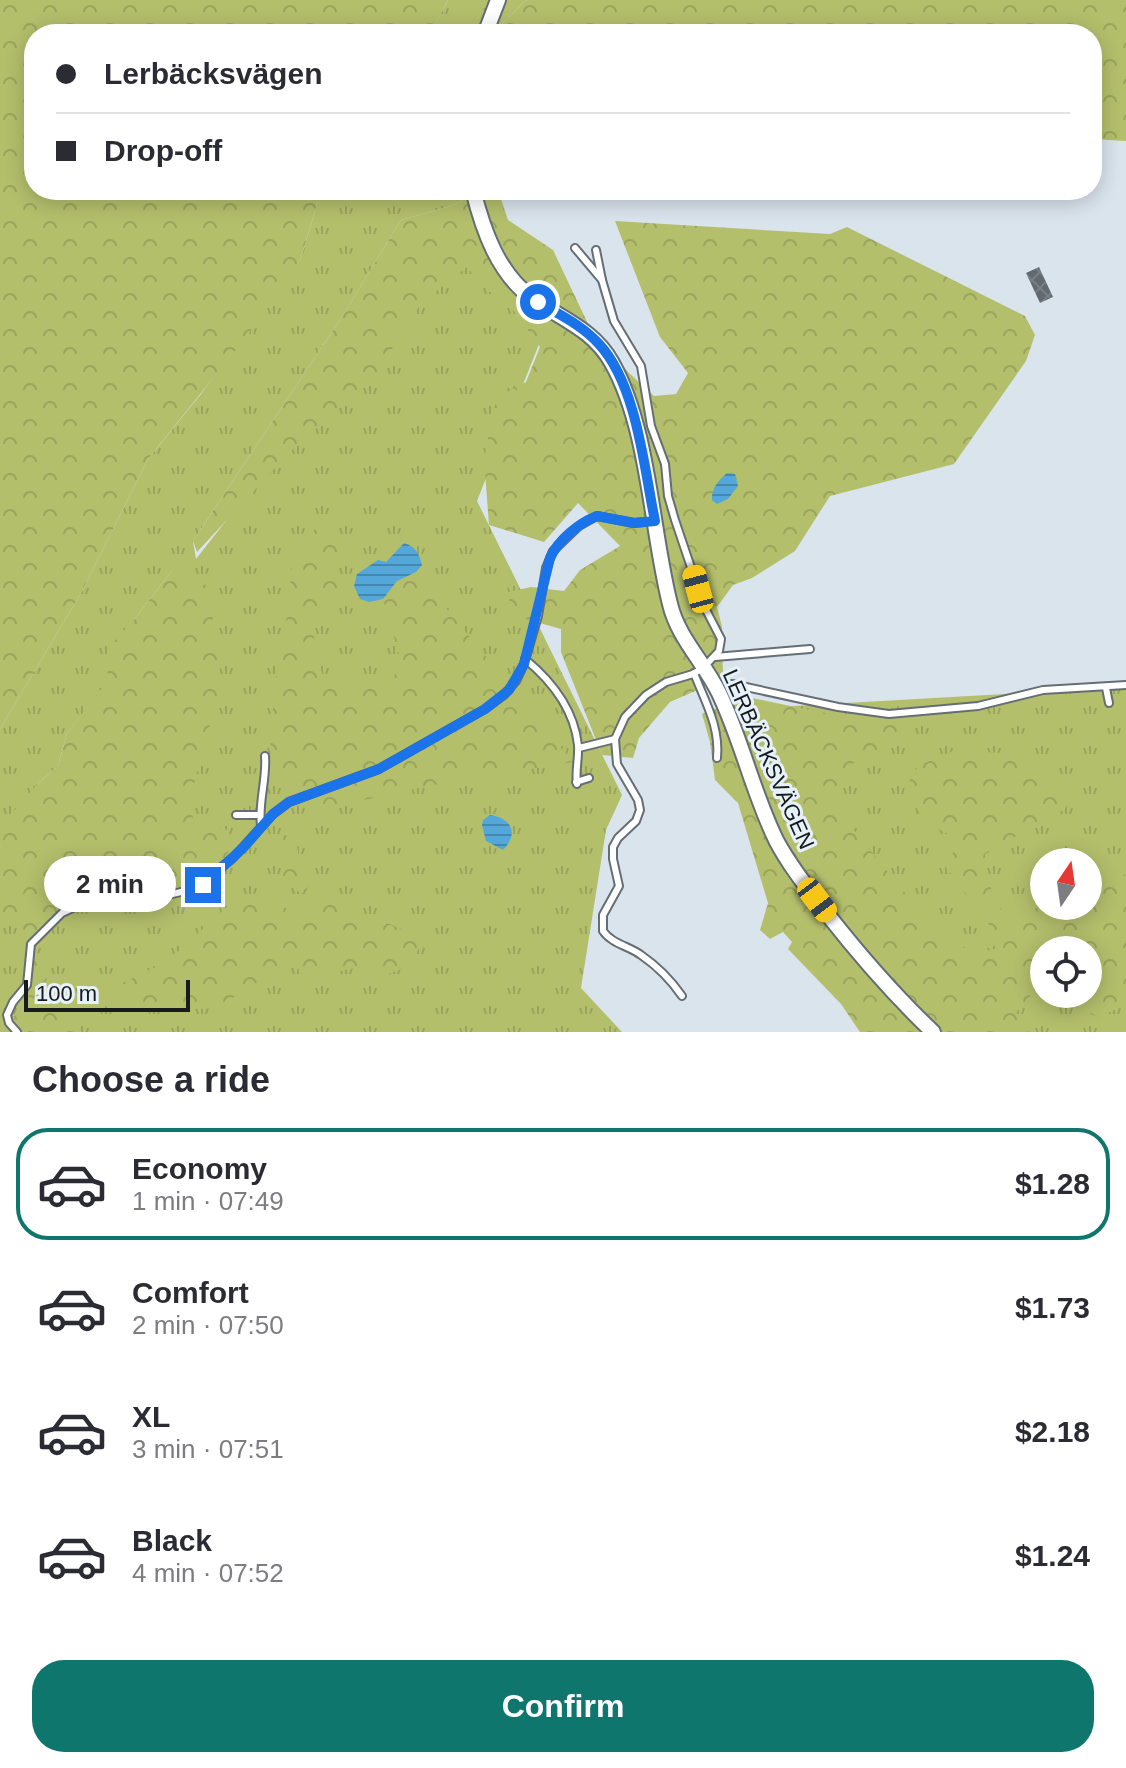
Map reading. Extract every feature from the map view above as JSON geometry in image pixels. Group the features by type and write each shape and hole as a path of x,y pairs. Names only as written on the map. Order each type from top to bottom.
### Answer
{"street":[{"path":"489,24 498,0"},
{"name":"LERBÄCKSVÄGEN","path":"476,200 486,232 509,276 530,297 586,331 613,363 632,413 674,618 724,705 760,802 784,854 873,972 933,1032"}],"lane":[{"path":"575,248 602,280"},
{"path":"596,250 617,328 641,366 651,426 665,464 668,496 675,520 704,606 730,656"},
{"path":"17,1032 7,1015 27,985 31,944 62,913 84,903 140,902 175,896 203,885 278,809 294,799 370,773 485,709 509,690 525,659 538,616 546,568 553,551 579,526 597,516 634,523 655,521"},
{"path":"704,666 721,647 721,639"},
{"path":"682,996 664,974 641,954 606,936 602,927 605,909 619,886 613,847 636,821 640,810 638,800 617,764 615,739 625,717 646,695 666,682 730,656 810,649"},
{"path":"525,659 564,701 572,718 579,748 577,783 589,778"},
{"path":"704,666 717,758"},
{"path":"732,684 853,710 889,714 978,706 1043,690 1126,685"},
{"path":"1106,688 1109,703"},
{"path":"579,748 615,739"},
{"path":"261,826 259,815 265,756"},
{"path":"236,815 259,815"}],"green space":[{"path":"0,0 448,0 435,24 24,24 24,200 320,200 301,258 247,336 148,459 81,593 0,729"},
{"path":"448,0 526,0 502,24 435,24"},
{"path":"526,0 1126,0 1126,141 1102,140 1102,24 502,24"},
{"path":"320,200 462,200 401,220 343,315 193,541 196,559 403,295 471,253 545,329 477,501 622,795 606,830 581,988 622,1032 0,1032 0,870 104,687 67,733 58,766 37,784 0,847 0,729 81,593 148,459 201,394 301,258","holes":["173,569 108,680 134,620"]},
{"path":"501,200 508,220 553,250 589,326 629,373 654,396 676,394 688,373 660,337 615,221 830,234 847,227 1025,316 1035,335 1026,361 954,464 830,496 795,551 752,578 733,585 717,607 722,627 723,679 670,702 639,738 633,758 602,755 561,652 561,629 511,615 508,592 531,587 564,591 580,570 620,546 578,503 544,542 489,525 484,460 489,433 486,422 500,396 526,382 540,347 506,300 488,291 467,267 422,302 374,377 292,450 197,552 193,541 343,315 401,220 462,201"},
{"path":"327,514 336,524 339,586 310,620 323,678 337,686 389,682 402,665 383,599 397,581 416,572 573,762 433,785 322,809 282,784 270,751 275,686 293,557 311,540 312,533"},
{"path":"173,569 213,589 219,598 209,632 220,667 216,703 189,802 196,829 225,828 232,840 227,856 199,884 142,899 85,896 28,938 14,920 0,911 0,847 14,811 37,784 58,766 67,733 107,682 109,647"},
{"path":"1126,687 1126,1032 938,1032 740,709"},
{"path":"747,697 829,714 903,718 888,749 864,756 840,772 836,808 934,929 974,953 996,949 993,930 942,862 957,849 952,837 925,820 904,790 918,766 953,751 1008,753 1029,768 1059,772 1066,808 985,854 985,874 1002,913 1022,917 1030,914 1030,920 1102,920 1102,885 1126,874 1126,1005 1098,1017 1077,1008 1102,1008 1102,936 1030,936 1030,996 1015,1014 1029,1032 860,1032 841,1004 788,949 792,942 783,932 770,939 760,930 768,903 738,803 715,780 710,742 702,714"},
{"path":"285,835 296,841 302,874 312,876 305,895 284,883 278,837"},
{"path":"331,891 343,915 390,924 424,939 409,966 388,974 379,963 306,978 290,961 217,1008 134,1012 118,985 166,962 236,899 272,901 309,920 315,895"},
{"path":"32,952 51,956 46,983 81,1032 29,1032 11,1021 29,996 18,983"}],"water":[{"path":"727,473 735,474 738,486 728,499 717,504 712,500 713,492 718,481"},
{"path":"404,543 416,551 422,565 416,572 397,581 383,599 369,602 360,599 354,586 357,574 378,560 386,562"},
{"path":"490,815 504,819 511,828 511,838 503,850 486,841 482,825"}],"building":[{"path":"1039,267 1053,297 1040,303 1026,273"}],"route":[{"path":"203,885 244,847 273,814 289,802 379,769 485,709 509,690 524,664 550,558 553,551 579,526 597,516 634,523 655,521 632,413 613,363 586,331 538,302"}]}
